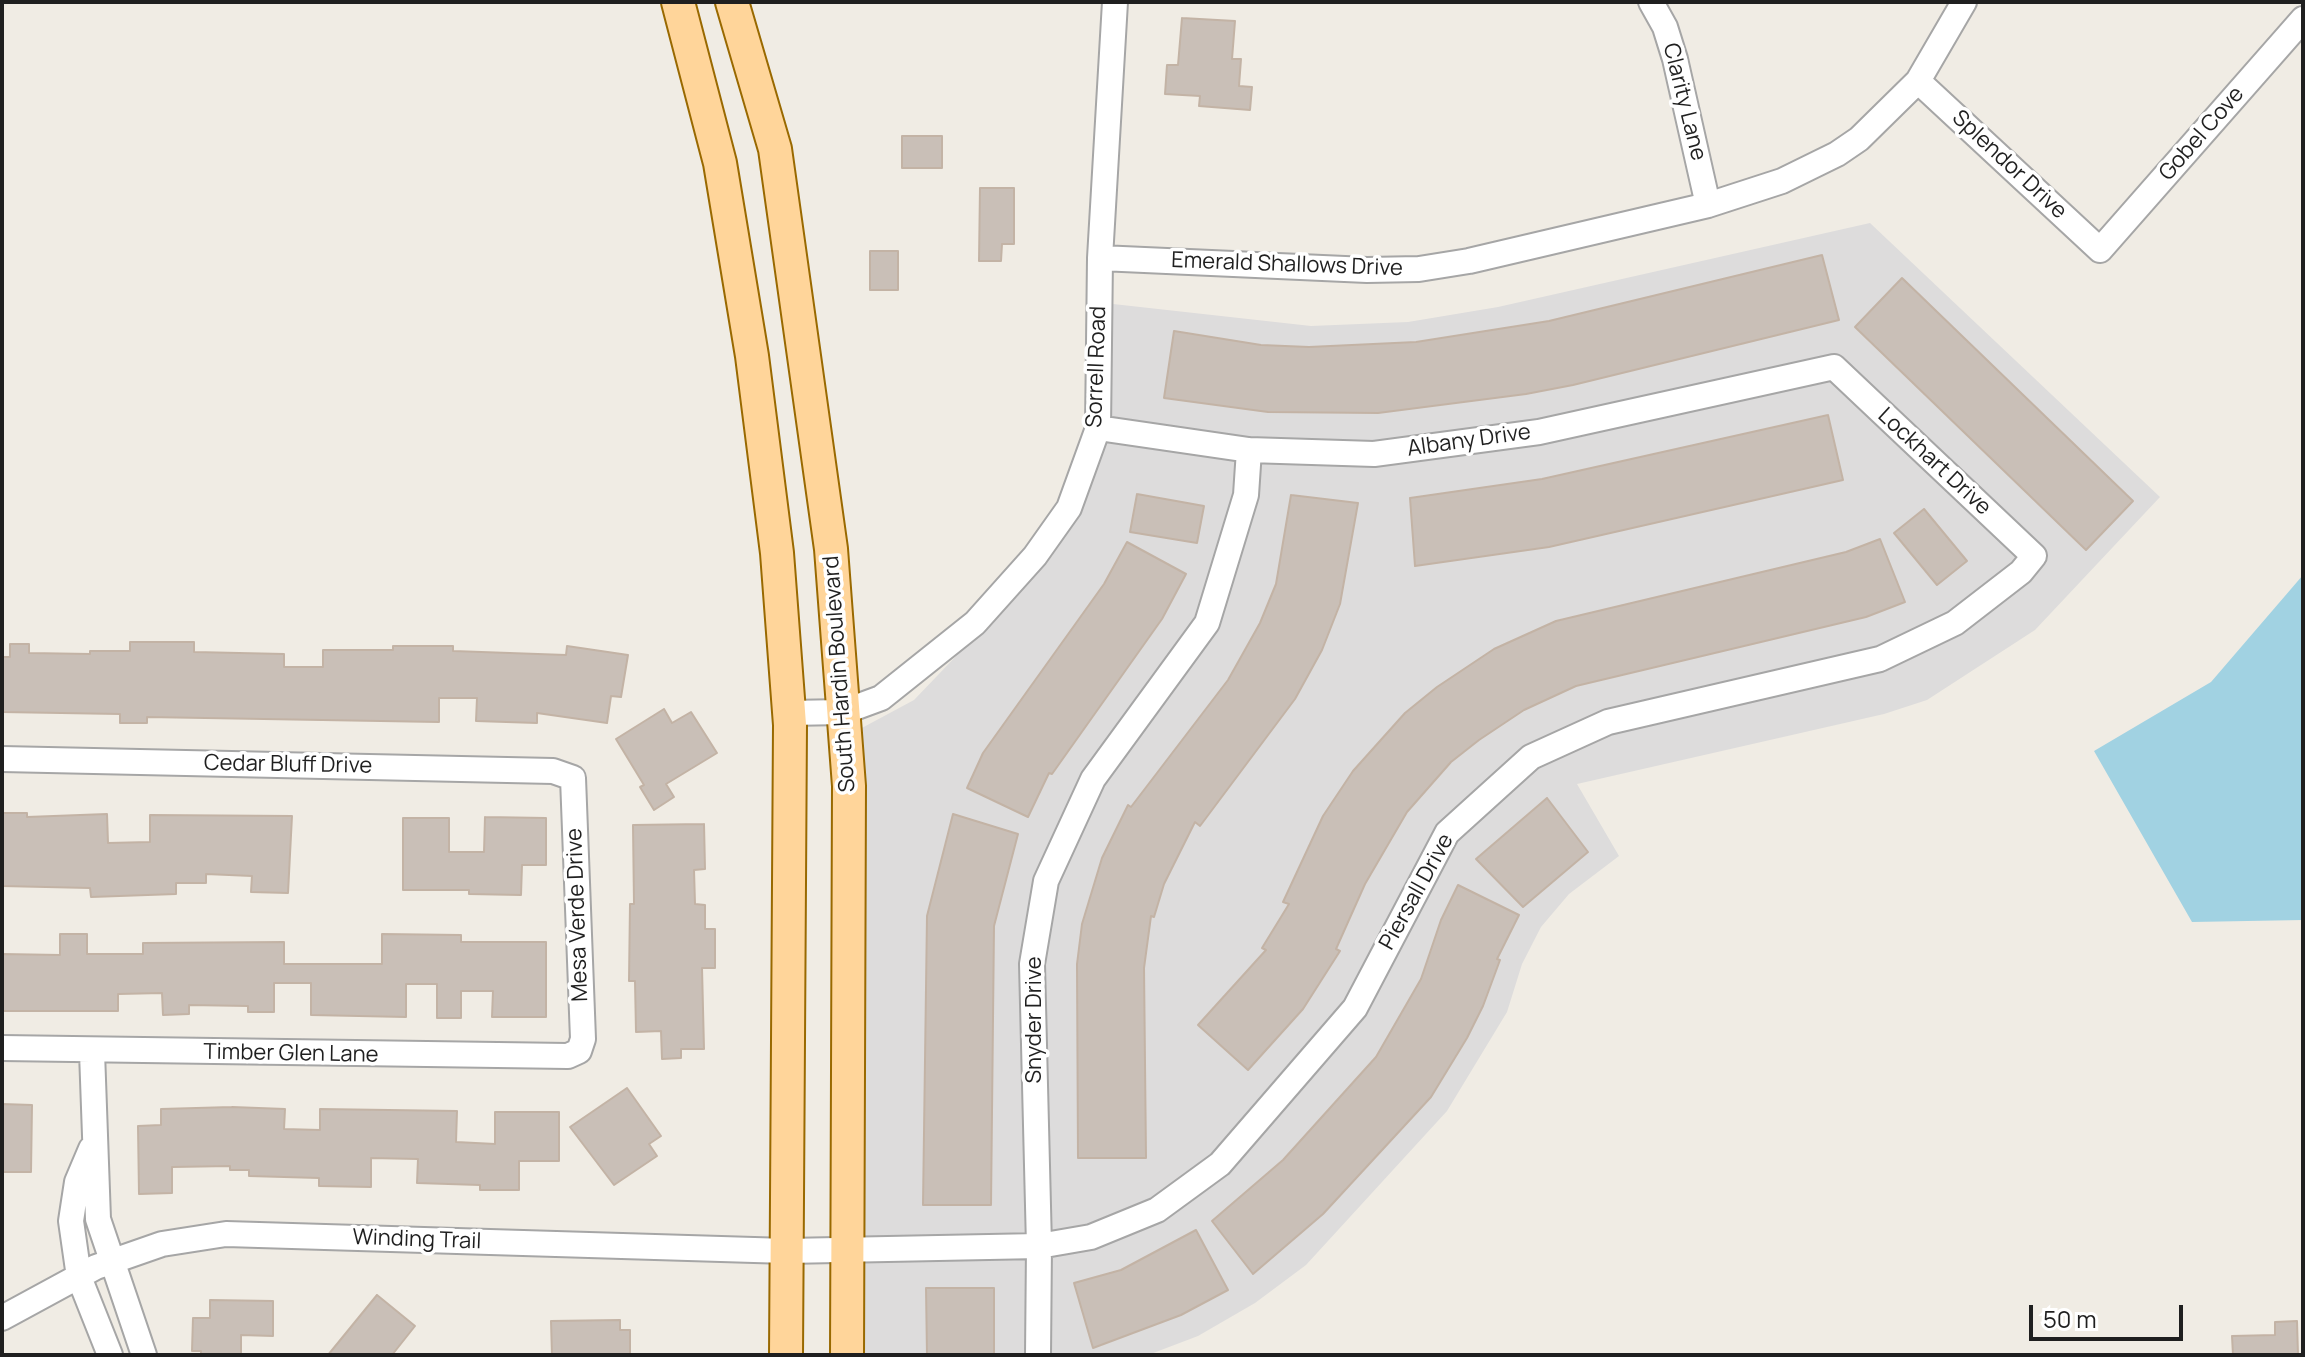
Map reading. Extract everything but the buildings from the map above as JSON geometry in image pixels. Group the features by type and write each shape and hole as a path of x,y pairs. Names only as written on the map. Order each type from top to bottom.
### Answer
{"main road":[{"path":"678,2 720,163 752,356 777,553 789,713 786,1355"},
{"name":"South Hardin Boulevard","path":"732,2 775,149 831,549 849,801 847,1355"}],"street":[{"name":"Sorrell Road","path":"789,713 843,712 881,698 975,623 1025,567 1069,508 1098,428 1100,258 1115,2"},
{"name":"Clarity Lane","path":"1651,2 1665,27 1675,59 1708,205"},
{"name":"Emerald Shallows Drive","path":"1100,258 1367,270 1419,269 1469,261 1708,205 1782,181 1837,154 1879,122 1918,81 1964,2"},
{"name":"Gobel Cove","path":"2100,250 2303,19"},
{"name":"Splendor Drive","path":"1918,81 2100,250"},
{"name":"Albany Drive","path":"1098,428 1249,450 1374,454 1539,432 1834,367"},
{"name":"Lockhart Drive","path":"1834,367 2034,556"},
{"name":"Snyder Drive","path":"1038,1355 1039,1246 1032,964 1046,881 1093,779 1207,623 1246,495 1249,450"},
{"name":"Piersall Drive","path":"849,1250 1039,1246 1091,1237 1157,1210 1220,1164 1355,1008 1447,833 1531,757 1608,722 1880,659 1955,623 2021,572 2034,556"},
{"name":"Cedar Bluff Drive","path":"2,759 553,771 573,778"},
{"name":"Mesa Verde Drive","path":"573,778 583,1039 579,1051"},
{"name":"Timber Glen Lane","path":"2,1048 92,1052 568,1056 579,1051"},
{"path":"92,1052 98,1219 144,1355"},
{"path":"94,1143 77,1182 71,1221 79,1277 110,1355"},
{"name":"Winding Trail","path":"2,1318 111,1262 162,1244 226,1234 787,1251 849,1250"}],"shaded area":[{"path":"1870,223 2160,497 2035,630 1927,700 1884,714 1577,784 1619,856 1569,894 1541,927 1522,964 1507,1012 1447,1111 1306,1265 1255,1303 1198,1336 1148,1355 864,1355 860,729 914,700 1052,556 1071,524 1109,402 1113,304 1311,326 1408,322 1498,307"}],"water":[{"path":"2303,575 2303,920 2192,922 2094,751 2211,682"}]}
